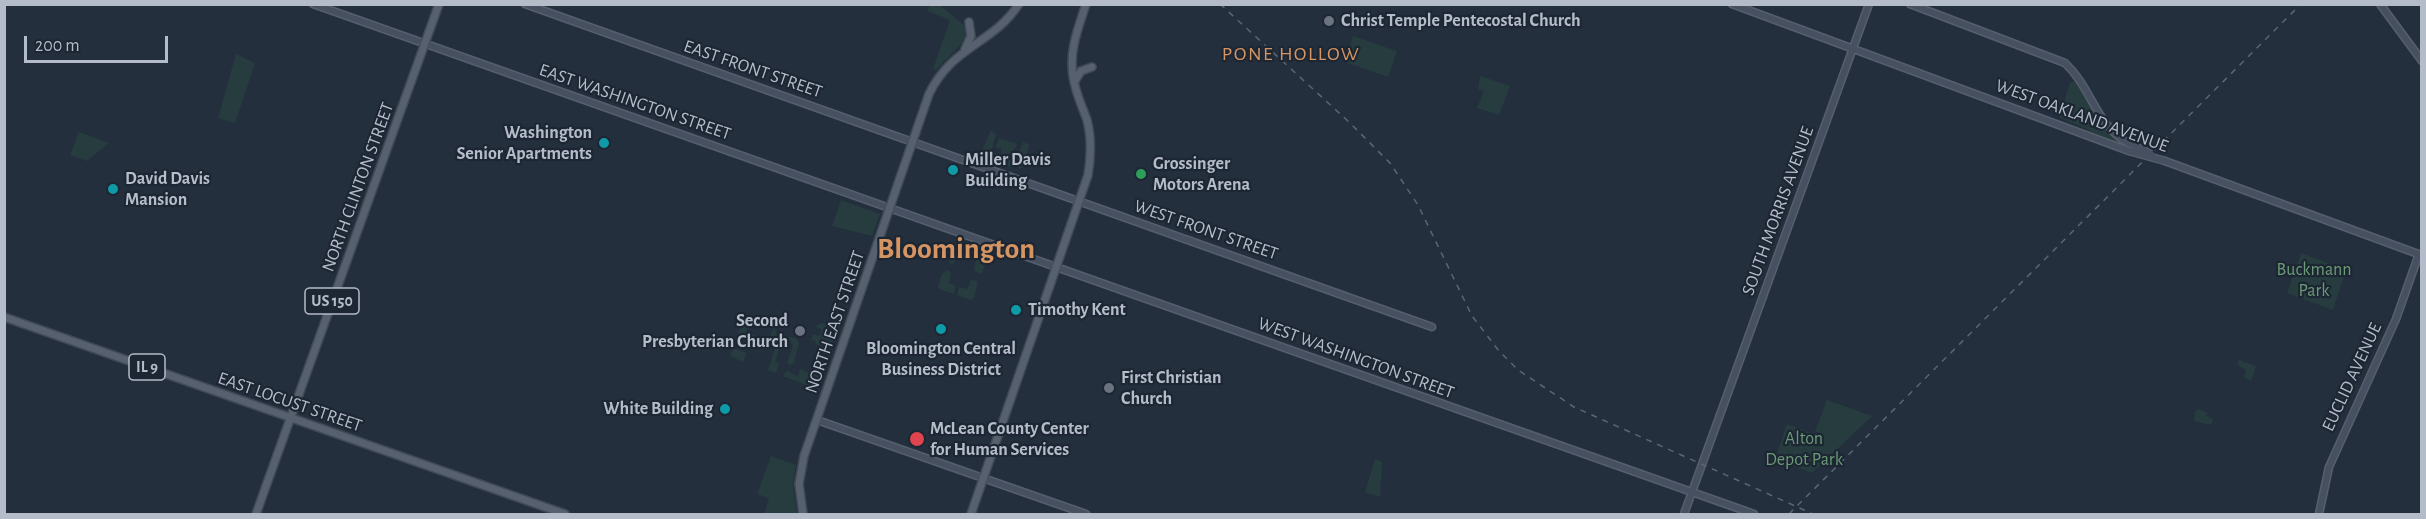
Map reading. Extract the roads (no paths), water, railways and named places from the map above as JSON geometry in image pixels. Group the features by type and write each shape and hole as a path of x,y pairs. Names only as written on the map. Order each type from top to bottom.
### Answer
{"main road":[{"name":"EAST WASHINGTON STREET","path":"313,4 948,230"},
{"name":"NORTH CLINTON STREET","path":"256,514 439,4"},
{"name":"EAST FRONT STREET","path":"525,4 971,163"},
{"name":"NORTH EAST STREET","path":"802,514 799,489 800,472 889,208 933,86 951,61 994,32 1019,4"},
{"path":"971,514 1088,175 1091,148 1087,122 1074,84 1072,50 1086,4"},
{"name":"WEST OAKLAND AVENUE","path":"1732,4 2420,255"},
{"name":"SOUTH MORRIS AVENUE","path":"1684,514 1869,4"},
{"path":"1910,4 2065,63 2083,84 2107,128 2131,149"},
{"path":"2380,4 2421,61"},
{"path":"965,50 972,36 969,22"},
{"path":"1074,84 1081,70 1092,67"},
{"name":"WEST FRONT STREET","path":"971,163 1432,327"},
{"name":"WEST WASHINGTON STREET","path":"948,230 1754,514"},
{"name":"EUCLID AVENUE","path":"2319,514 2329,467 2396,319 2420,255"},
{"name":"EAST LOCUST STREET","path":"4,317 565,514"},
{"path":"817,420 1086,514"}],"railway":[{"path":"1220,4 1349,122 1390,163 1418,205 1472,316 1499,351 1518,370 1574,407 1813,514"},
{"path":"1789,514 2301,4"},
{"path":"1890,514 1936,514"}],"place":[{"name":"Christ Temple Pentecostal Church","path":"1329,21"},
{"name":"Washington Senior Apartments","path":"604,143"},
{"name":"Miller Davis Building","path":"953,170"},
{"name":"Grossinger Motors Arena","path":"1141,174"},
{"name":"David Davis Mansion","path":"113,189"},
{"name":"Timothy Kent","path":"1016,310"},
{"name":"Bloomington Central Business District","path":"941,329"},
{"name":"Second Presbyterian Church","path":"800,331"},
{"name":"First Christian Church","path":"1109,388"},
{"name":"White Building","path":"725,409"},
{"name":"McLean County Center for Human Services","path":"917,439"}],"district":[{"name":"PONE HOLLOW","path":"1291,54"},
{"name":"Bloomington","path":"956,249"}],"park label":[{"name":"Buckmann Park","path":"2314,280"},
{"name":"Alton Depot Park","path":"1804,449"}]}
